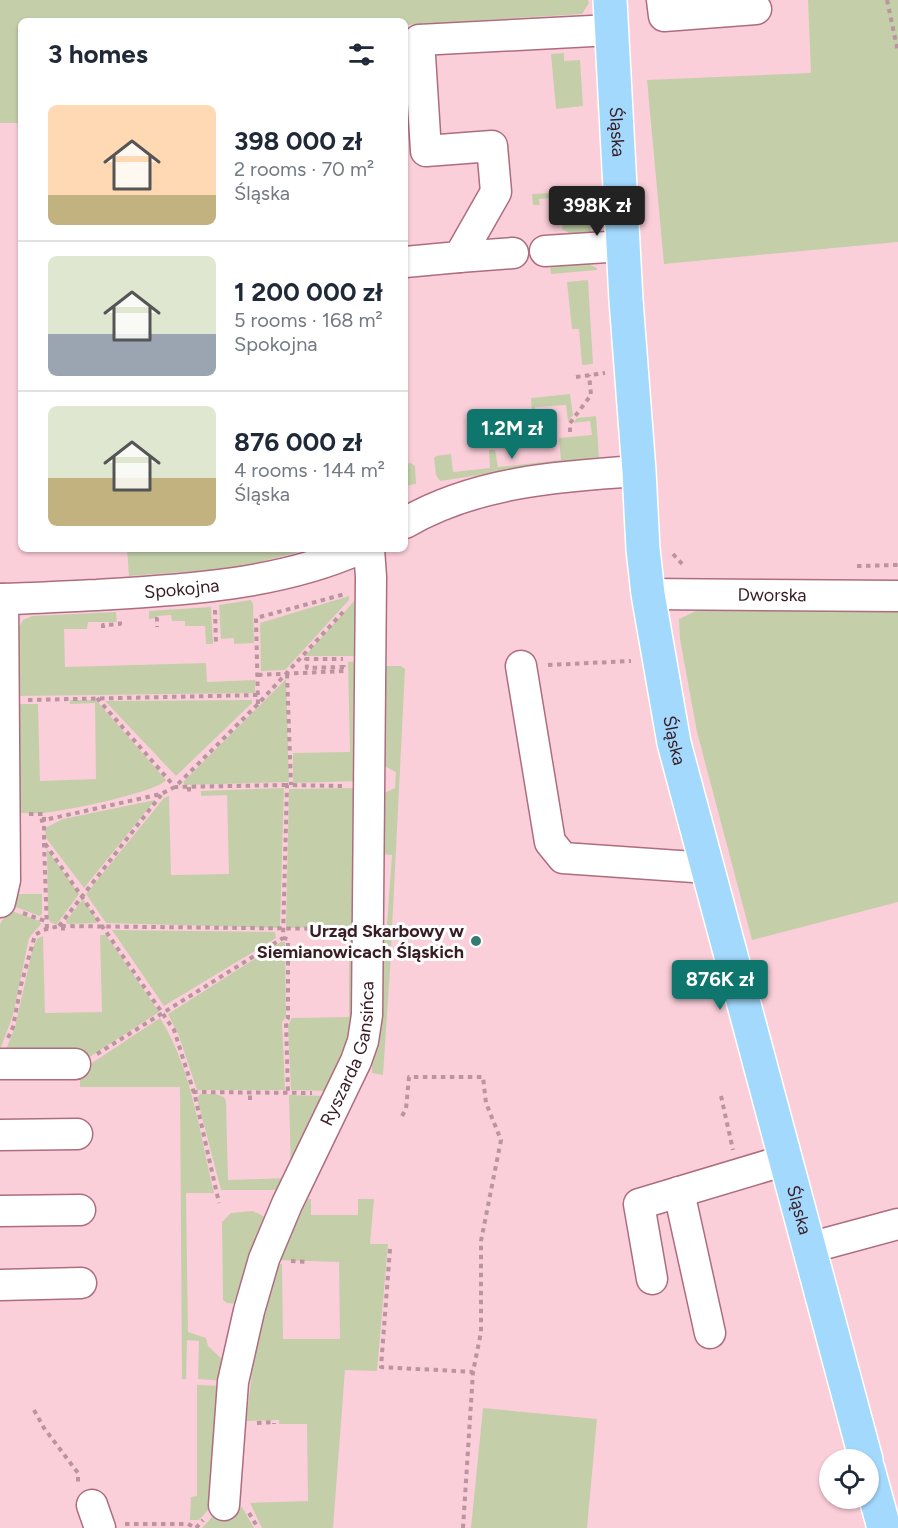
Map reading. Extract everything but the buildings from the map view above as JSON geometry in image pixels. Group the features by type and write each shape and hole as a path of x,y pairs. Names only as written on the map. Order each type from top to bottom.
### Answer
{"main road":[{"name":"Śląska","path":"611,15 623,246 643,549 659,659 674,743 863,1449"},
{"path":"879,1509 884,1528"}],"street":[{"path":"662,0 664,16 756,9"},
{"path":"459,257 496,192 492,146 426,151 419,40 611,15"},
{"path":"545,251 623,246"},
{"path":"408,262 513,253"},
{"path":"408,521 429,509 501,486 639,471"},
{"name":"Spokojna","path":"1,599 146,592 244,581 331,561 352,552"},
{"name":"Ryszarda Gansińca","path":"224,1505 233,1382 252,1300 264,1259 287,1204 356,1061 363,1041 367,1015 371,577 369,552"},
{"name":"Dworska","path":"648,594 898,596"},
{"path":"0,902 5,880 1,599"},
{"path":"521,666 550,842 554,849 563,858 708,868"},
{"path":"2,1056 75,1064"},
{"path":"0,1135 77,1134"},
{"path":"652,1278 639,1204 786,1160"},
{"path":"679,1192 710,1333"},
{"path":"0,1211 80,1210"},
{"path":"809,1248 898,1224"},
{"path":"0,1285 81,1283"}],"path":[{"path":"886,0 898,52"},
{"path":"576,377 605,373"},
{"path":"570,432 570,423 591,395 589,375"},
{"path":"668,549 689,572"},
{"path":"258,705 256,618 353,592"},
{"path":"214,604 216,644"},
{"path":"42,821 161,794 175,787 258,705 348,606"},
{"path":"157,619 157,627"},
{"path":"103,628 103,625 120,624"},
{"path":"258,675 344,671 344,667 307,668 306,658 351,659"},
{"path":"521,666 659,659"},
{"path":"283,938 289,785 287,673"},
{"path":"28,700 258,695"},
{"path":"97,698 175,787 348,786"},
{"path":"189,787 189,796"},
{"path":"63,935 61,927 82,896 161,794"},
{"path":"25,814 44,814 42,821 47,930"},
{"path":"44,842 174,1030 193,1092 219,1203"},
{"path":"2,1056 13,1027 21,985 35,935 42,930 103,926 346,929"},
{"path":"314,929 314,939"},
{"path":"75,1064 84,1063 283,938"},
{"path":"283,938 288,939 288,1018 286,1022 288,1093"},
{"path":"402,1116 406,1109 409,1077 483,1077 486,1103 501,1140 481,1241 481,1332 473,1372 463,1528"},
{"path":"193,1092 321,1093"},
{"path":"250,1092 250,1100"},
{"path":"721,1096 739,1174"},
{"path":"390,1249 381,1367 473,1372"},
{"path":"34,1410 44,1428 78,1473 90,1506"},
{"path":"118,1528 127,1523 188,1524 196,1528"}],"green space":[{"path":"0,0 588,0 589,3 582,14 408,25 408,18 18,18 18,123 0,123"},
{"path":"808,0 898,0 898,242 664,264 647,80 811,73"},
{"path":"564,53 564,61 580,60 583,106 556,109 551,54"},
{"path":"588,191 591,233 574,236 562,229 563,223 582,221 579,195 539,199 540,205 533,205 532,194"},
{"path":"577,259 597,270 551,274 550,263"},
{"path":"588,280 593,364 582,365 579,329 572,329 567,282"},
{"path":"570,394 573,415 568,421 566,405 535,407 536,426 480,432 479,421 532,416 531,398"},
{"path":"596,416 599,457 440,481 436,475 434,458 451,454 453,472 490,468 489,450 495,450 498,467 561,460 559,438 592,435 590,421 573,423 577,418"},
{"path":"408,464 415,466 416,484 408,485"},
{"path":"127,552 298,552 237,568 129,576"},
{"path":"349,596 349,600 285,670 261,671 260,623"},
{"path":"356,599 361,656 305,656"},
{"path":"251,600 254,643 234,644 234,638 221,639 219,605"},
{"path":"211,607 213,644 206,644 205,626 185,626 185,621 172,621 171,615 149,619 149,611"},
{"path":"702,608 898,610 898,902 752,940 697,732 680,639 679,619"},
{"path":"116,612 117,622 88,622 87,629 64,629 65,667 206,663 207,682 255,680 255,693 18,696 18,629 23,620 32,616"},
{"path":"361,661 359,781 293,783 293,753 350,752 348,662"},
{"path":"382,666 401,666 405,669 383,1075 372,1073 376,937 386,937 392,855 378,854 378,796 395,788 396,772 380,764"},
{"path":"286,679 289,782 185,785 183,782"},
{"path":"70,700 96,700 166,780 147,790 93,804 46,813 18,813 18,704 38,704 40,781 96,779 95,703 70,704"},
{"path":"252,700 252,703 176,776 105,701"},
{"path":"284,788 280,928 106,923 86,894 164,798 169,796 171,875 229,874 227,795 201,796 201,791"},
{"path":"357,788 355,926 286,928 289,789"},
{"path":"155,800 84,888 46,838 45,828 63,819"},
{"path":"47,849 79,894 57,924 51,922 48,915"},
{"path":"14,894 42,894 42,914 40,916 10,905"},
{"path":"83,899 97,920 96,923 67,924 66,921"},
{"path":"9,910 40,921 41,924 29,938 13,1015 0,1050 0,924"},
{"path":"112,930 275,932 276,938 164,1006"},
{"path":"100,935 106,935 159,1012 85,1060 3,1057 15,1027 33,947 38,938 43,936 45,1013 102,1012"},
{"path":"349,939 355,939 353,1038 331,1091 291,1090 288,1025 292,1018 349,1017"},
{"path":"281,942 285,942 286,1017 282,1022 285,1090 197,1090 179,1036 168,1014"},
{"path":"160,1018 171,1038 187,1080 214,1193 186,1193 188,1332 206,1338 208,1346 223,1360 225,1381 198,1379 199,1341 187,1340 186,1379 182,1379 180,1087 80,1087 80,1071"},
{"path":"200,1094 216,1094 224,1097 226,1101 228,1180 288,1178 280,1190 221,1190 197,1098"},
{"path":"289,1095 328,1096 291,1174"},
{"path":"308,1199 311,1199 311,1215 358,1215 358,1199 374,1199 370,1244 388,1244 377,1371 345,1370 333,1528 262,1528 250,1503 308,1501 307,1424 279,1424 279,1420 246,1421 256,1342 276,1264 282,1264 283,1339 340,1339 339,1262 278,1260"},
{"path":"253,1211 267,1218 237,1304 227,1303 223,1300 222,1222 231,1213"},
{"path":"197,1385 225,1386 209,1509 199,1520 190,1520 191,1497 197,1496"},
{"path":"483,1408 597,1419 587,1528 471,1528"},
{"path":"242,1507 254,1528 202,1528 212,1517"}],"place":[{"name":"Urząd Skarbowy w Siemianowicach Śląskich","path":"476,941"}]}
